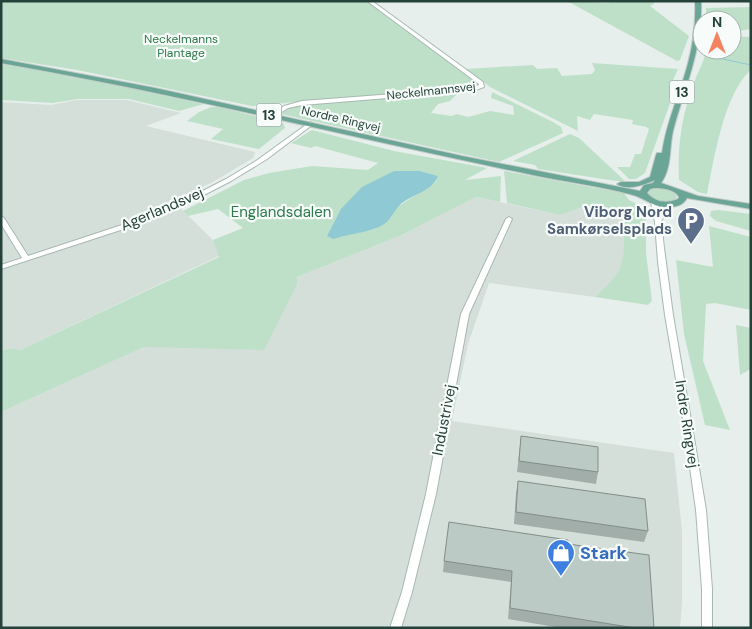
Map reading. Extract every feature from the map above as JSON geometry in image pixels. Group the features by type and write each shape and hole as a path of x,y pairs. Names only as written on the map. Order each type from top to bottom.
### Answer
{"main road":[{"name":"13","path":"536,174 624,185 648,182 654,178 660,156 669,135 696,42 699,25 698,1"},
{"name":"Nordre Ringvej","path":"1,61 108,80 536,174 644,192"},
{"name":"13","path":"669,135 664,172 672,187 681,197 669,205 654,202 644,192 656,185 672,187"},
{"path":"656,185 664,172"},
{"path":"681,197 751,207"}],"street":[{"name":"Neckelmannsvej","path":"272,116 286,107 302,103 473,89 482,86 481,82 369,1"},
{"name":"Agerlandsvej","path":"1,266 144,218 212,188 257,163 310,124"},
{"name":"Indre Ringvej","path":"654,202 659,220 661,254 667,297 701,512 706,556 707,628"},
{"path":"659,220 669,205"},
{"path":"1,218 26,259"},
{"name":"Industrivej","path":"395,628 407,592 430,494 465,314 509,219"}],"shaded area":[{"path":"77,100 127,100 181,113 146,126 255,152 253,158 213,182 173,201 213,240 219,256 20,350 10,348 1,351 1,102 51,105"},
{"path":"476,197 560,215 586,206 617,217 624,226 624,261 612,282 595,297 489,283 468,344 452,421 674,453 682,531 680,628 1,628 1,412 297,277 402,235"}],"green space":[{"name":"Neckelmanns Plantage","path":"1,1 368,1 479,83 477,86 252,106 77,70 1,58"},
{"path":"567,1 609,3 610,1 654,1 654,4 650,6 689,36 680,60 677,61"},
{"path":"751,7 751,29 742,30 742,10 706,10 706,8"},
{"path":"742,37 751,37 751,70 742,80 727,110 717,145 707,194 698,192 679,180 681,131 686,107 704,60 742,60"},
{"path":"592,63 678,69 673,80 678,81 645,173 636,179 629,179 617,167 630,167 635,154 641,154 649,129 646,127 632,124 633,120 594,114 590,120 577,116 578,131 490,87 466,69 533,65 537,69 557,68 562,76 592,74 595,70"},
{"path":"1,64 60,73 204,104 179,111 129,99 78,99 53,103 1,100"},
{"path":"447,91 458,93 450,101 438,104 431,113 451,116 457,114 468,117 490,111 514,115 513,106 491,98 492,92 553,122 561,127 563,133 499,162 281,114 289,108 304,104"},
{"path":"211,107 218,107 283,123 285,128 259,149 211,139 223,129 187,121 199,112"},
{"name":"Englandsdalen","path":"312,130 394,151 487,168 465,180 501,176 500,202 476,197 402,235 297,277 297,284 264,350 144,347 1,412 1,351 10,348 20,350 219,257 213,240 243,228 218,209 188,216 183,211 244,180 269,173 312,166 368,170 378,163 315,146 311,148 291,143","holes":["394,171 420,171 438,176 435,182 399,206 375,229 333,238"]},
{"path":"570,134 579,138 625,181 538,169 535,165 513,161"},
{"path":"504,171 624,193 629,200 646,209 646,253 652,301 648,305 595,297 612,280 621,266 624,249 624,226 617,217 586,206 560,215 507,203"},
{"path":"654,188 671,190 677,197 666,202 659,201 648,194 649,190"},
{"path":"718,210 751,214 751,231 716,221 710,216 711,211"},
{"path":"709,226 751,237 751,310 715,303 706,304 703,361 730,430 705,425 684,334 676,260 713,267"},
{"path":"736,325 751,328 751,369 740,375"}],"water":[{"path":"394,171 420,171 438,176 431,186 399,206 387,222 380,227 333,239 327,236 341,209 362,187"}],"building":[{"path":"521,436 598,447 598,472 519,461"},
{"name":"Stark","path":"518,481 645,499 648,531 516,512"},
{"name":"Stark","path":"449,522 568,540 568,544 649,555 654,628 635,628 510,608 512,571 444,561"}],"waterway":[{"path":"728,60 751,65"}],"place":[{"name":"Viborg Nord Samkørselsplads","path":"691,245"},
{"name":"Stark","path":"561,577"}]}
